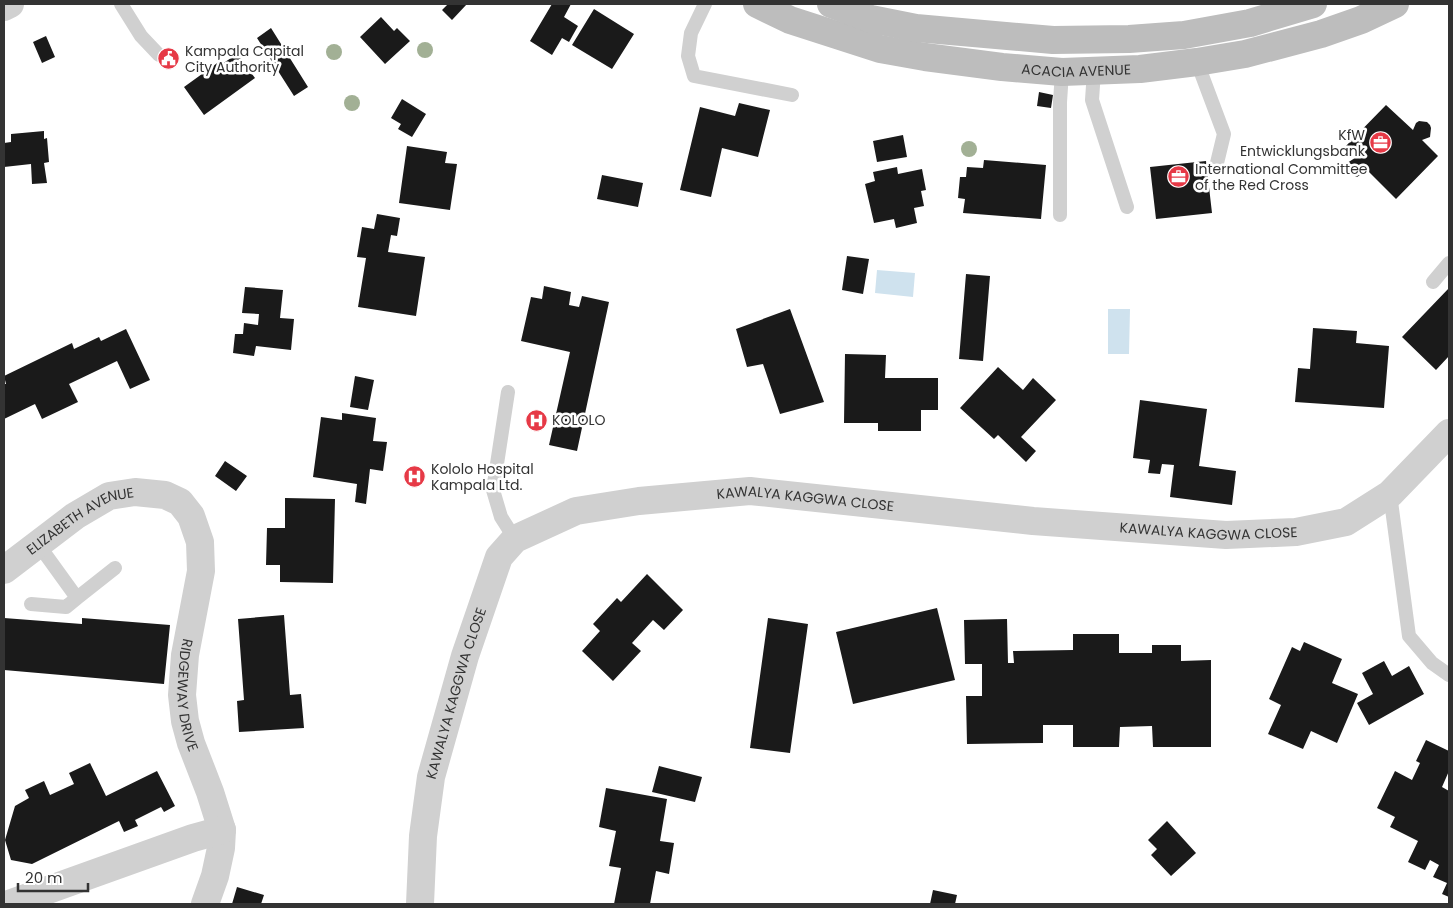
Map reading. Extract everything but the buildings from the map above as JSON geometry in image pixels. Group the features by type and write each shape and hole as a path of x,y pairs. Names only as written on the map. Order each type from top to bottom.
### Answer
{"main road":[{"name":"ACACIA AVENUE","path":"756,4 790,20 880,49 1002,67 1062,72 1140,69 1245,54 1321,34 1361,20 1395,4"},
{"name":"ACACIA AVENUE","path":"831,4 875,11 916,28 1053,40 1129,39 1184,35 1250,23 1264,11 1313,4"}],"street":[{"path":"4,7 10,4"},
{"name":"KAWALYA KAGGWA CLOSE","path":"420,904 423,836 430,777 465,656 499,557 515,539 576,510 639,501 750,491 1033,521 1226,535 1296,532 1346,522 1390,494 1449,433"},
{"name":"ELIZABETH AVENUE","path":"4,570 75,516 109,496 135,492 165,495"},
{"name":"RIDGEWAY DRIVE","path":"165,495 180,502 191,516 200,542 202,571 185,655 182,695 185,721 191,743 222,830 221,848 215,876 205,904"},
{"path":"9,904 193,838 222,830"}],"lane":[{"path":"121,4 141,36 159,55"},
{"path":"705,4 691,33 688,56 694,76 792,95"},
{"path":"1197,62 1224,134 1217,163"},
{"path":"1094,71 1092,100 1127,207"},
{"path":"1060,216 1060,102 1062,72"},
{"path":"1433,282 1449,263"},
{"path":"508,392 493,490 501,517 515,539"},
{"path":"1390,494 1409,636 1432,663 1449,675"},
{"path":"38,544 78,598"},
{"path":"31,604 66,608 115,568"}],"water":[{"path":"877,270 915,273 913,297 875,293"},
{"path":"1108,309 1130,309 1129,354 1108,354"}],"place":[{"name":"Kampala Capital City Authority","path":"169,59"},
{"name":"KfW Entwicklungsbank","path":"1381,143"},
{"name":"International Committee of the Red Cross","path":"1179,177"},
{"name":"KOLOLO","path":"536,420"},
{"name":"Kololo Hospital Kampala Ltd.","path":"415,477"}]}
